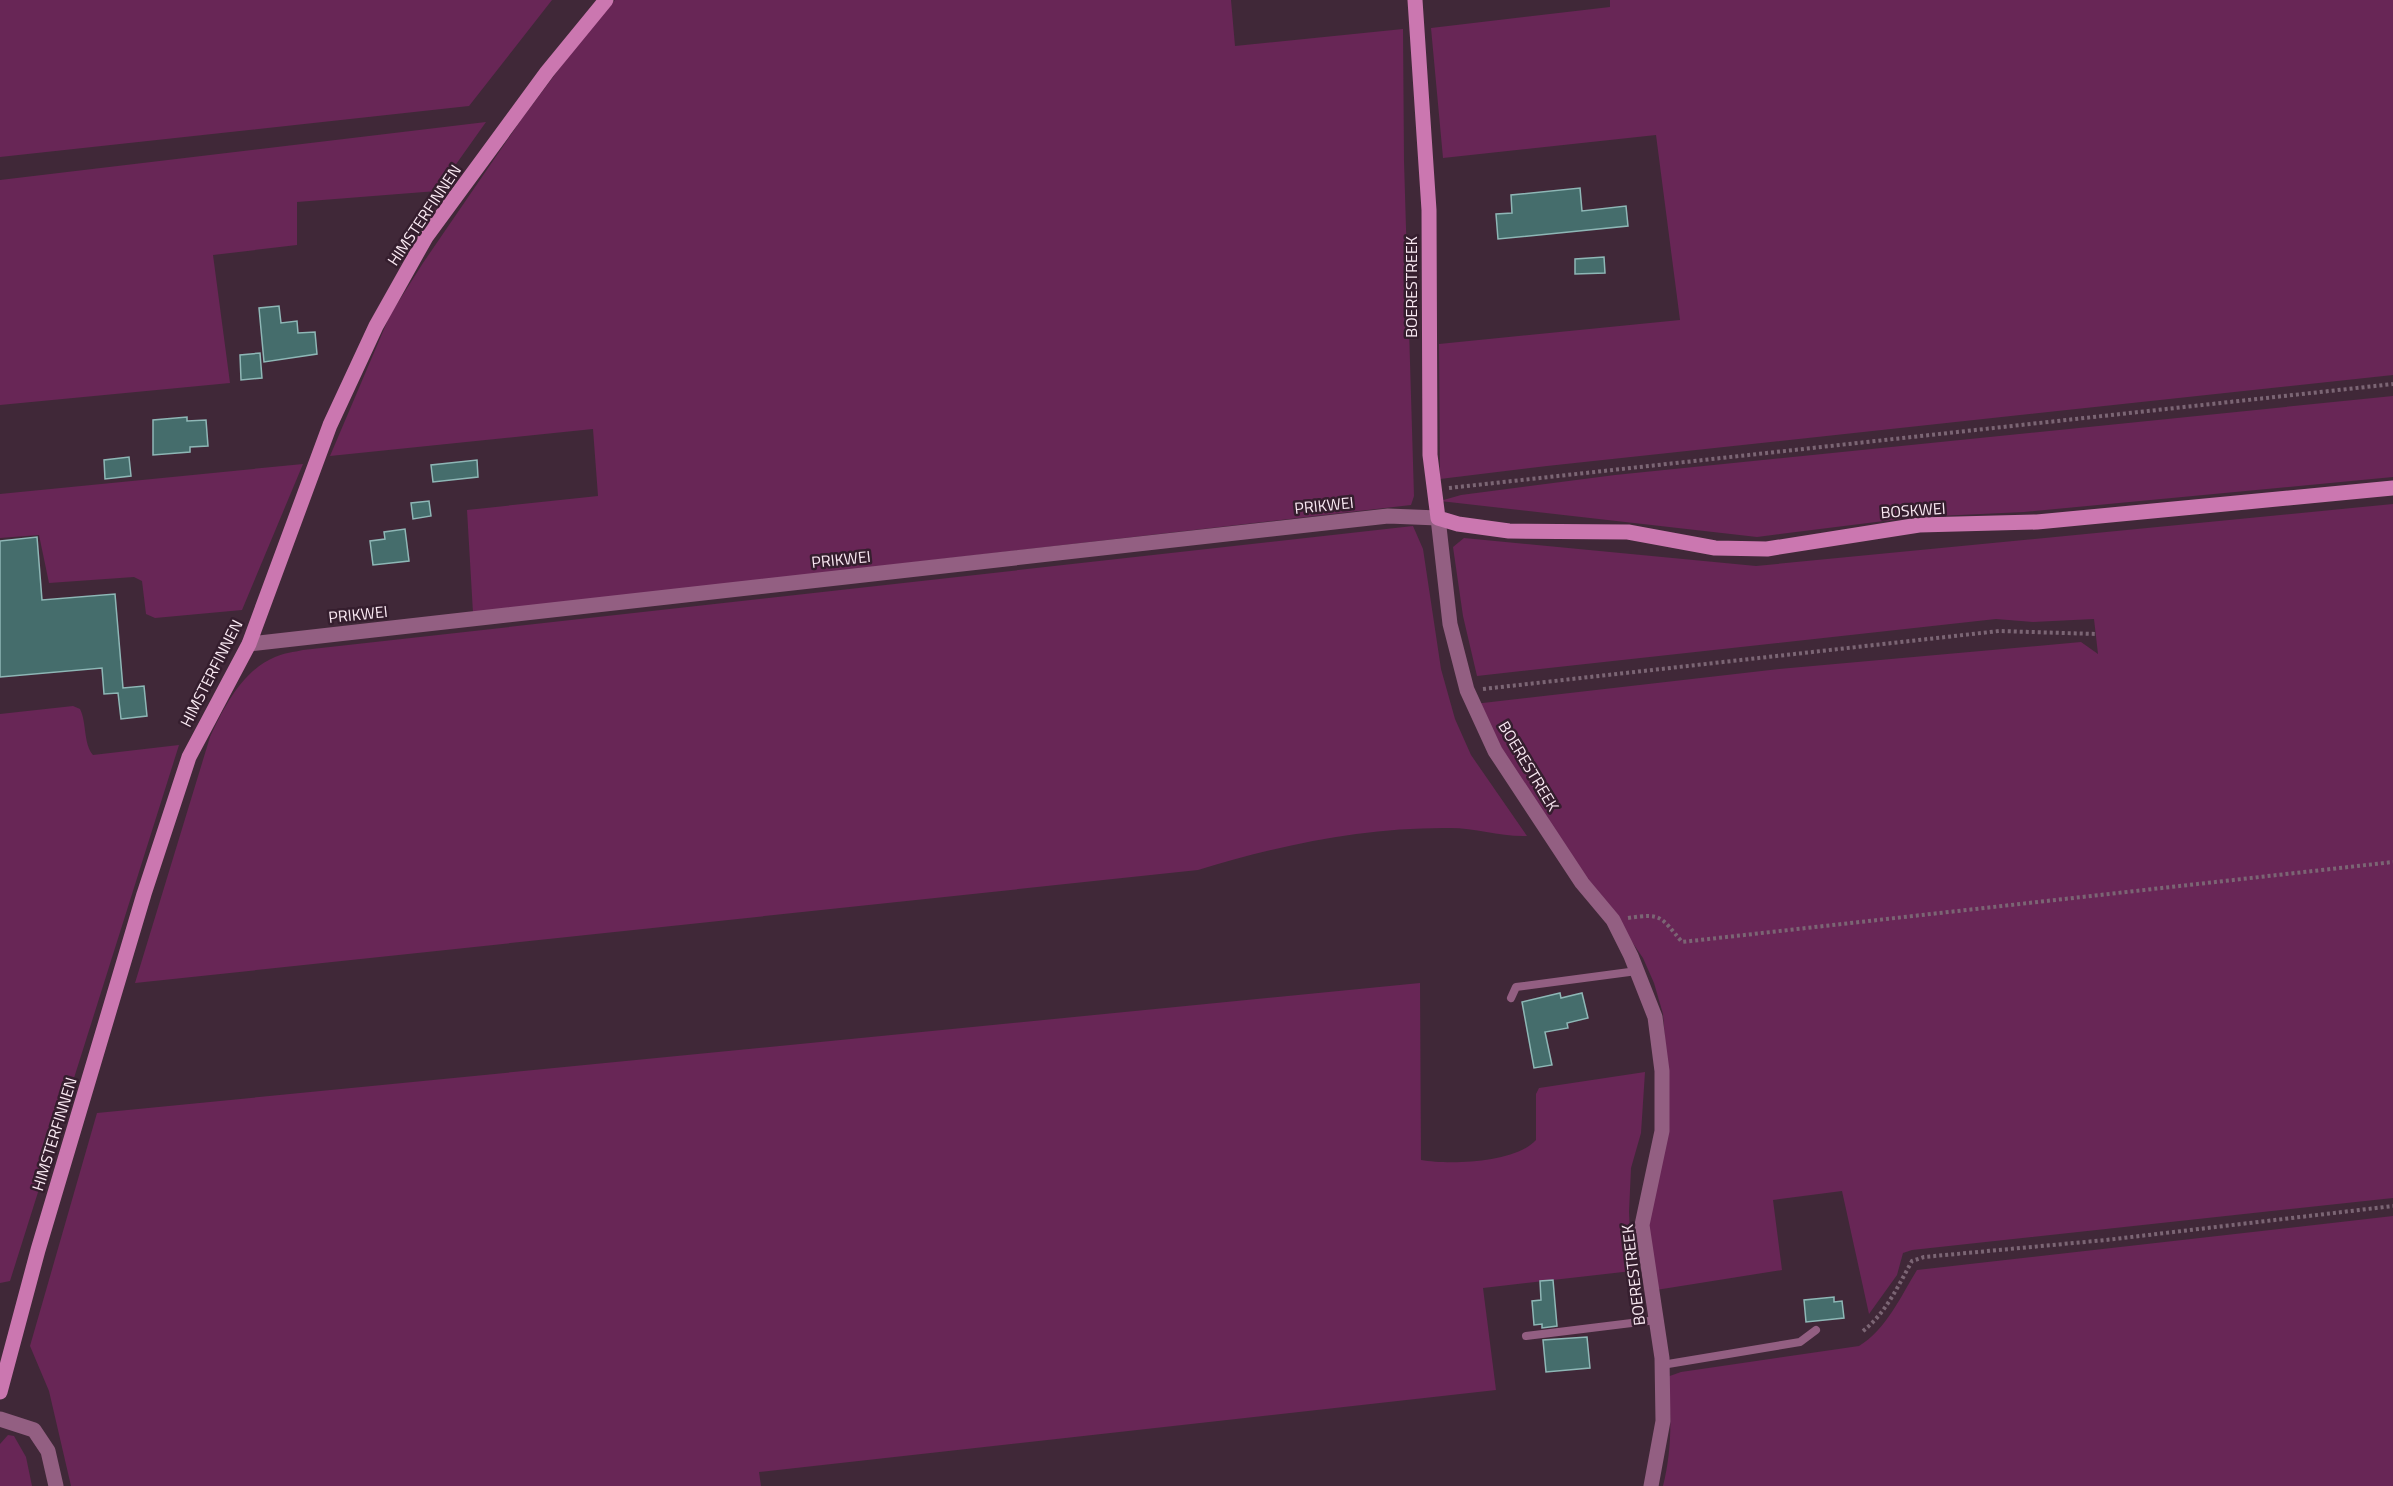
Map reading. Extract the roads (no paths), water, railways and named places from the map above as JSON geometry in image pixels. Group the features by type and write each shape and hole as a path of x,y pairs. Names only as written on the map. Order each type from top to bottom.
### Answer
{"street":[{"name":"HIMSTERFINNEN","path":"0,1392 55,1192 144,894 189,757 249,644 330,425 376,326 426,237 547,72 606,0"},
{"name":"BOERESTREEK","path":"1415,0 1429,210 1433,490 1450,624 1467,690 1495,751 1582,883 1613,920 1655,1017 1662,1071 1662,1131 1642,1225 1662,1365 1663,1421 1651,1486"},
{"name":"BOSKWEI","path":"1438,518 1458,524 1509,531 1628,532 1716,548 1758,549 1796,546 1919,525 2037,522 2393,488"},
{"name":"PRIKWEI","path":"249,644 1388,516 1438,518"},
{"path":"0,1419 34,1430 48,1451 56,1486"}],"lane":[{"path":"1511,998 1516,987 1637,971"},
{"path":"1526,1336 1656,1320"},
{"path":"1662,1365 1800,1342 1816,1330"}]}
